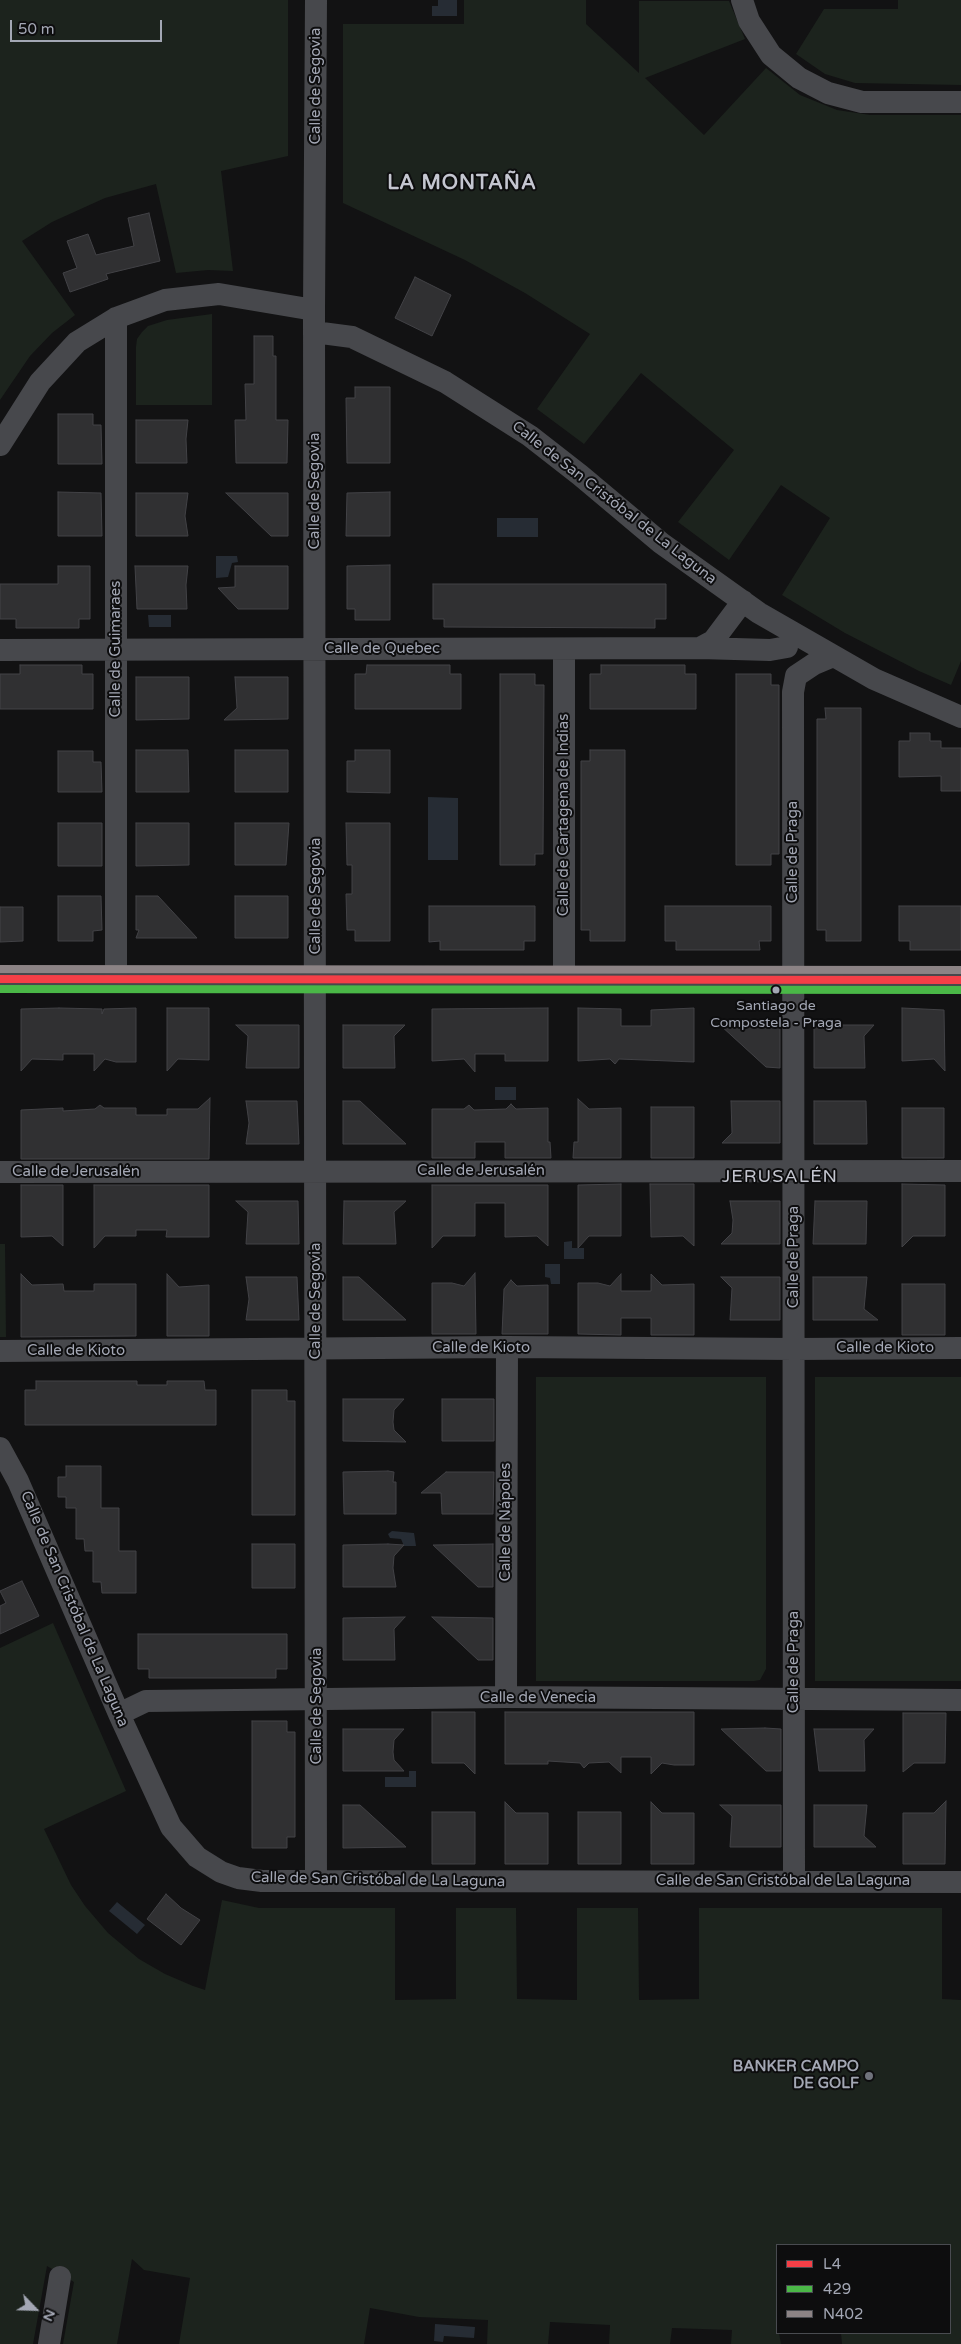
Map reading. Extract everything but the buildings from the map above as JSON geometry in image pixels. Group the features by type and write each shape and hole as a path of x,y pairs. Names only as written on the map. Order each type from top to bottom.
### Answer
{"street":[{"name":"Calle de Segovia","path":"316,0 314,310 316,1881"},
{"path":"742,0 749,21 771,55 799,78 828,93 862,102 961,102"},
{"path":"0,445 40,382 77,342 116,318 165,300 219,294 314,310"},
{"name":"Calle de Guimaraes","path":"116,318 116,980"},
{"name":"Calle de San Cristóbal de La Laguna","path":"314,332 352,336 445,382 501,416 580,475 661,543 742,601 785,638 833,656 898,690 961,717"},
{"path":"700,648 713,641 742,601"},
{"path":"785,638 796,676 814,664 833,656"},
{"name":"Calle de Quebec","path":"0,650 700,648 770,650 785,638"},
{"name":"Calle de Cartagena de Indias","path":"564,649 564,980"},
{"name":"Calle de Praga","path":"794,1881 793,692 796,676"},
{"path":"0,980 961,980"},
{"name":"Calle de Jerusalén","path":"0,1172 961,1171"},
{"name":"Calle de Kioto","path":"0,1351 507,1347 961,1348"},
{"name":"Calle de Nápoles","path":"506,1697 507,1347"},
{"name":"Calle de San Cristóbal de La Laguna","path":"0,1448 22,1489 119,1714 171,1827 197,1858 221,1872 238,1878 262,1881 961,1882"},
{"name":"Calle de Venecia","path":"119,1714 146,1701 506,1697 961,1700"},
{"path":"50,2344 60,2277"}],"shaded area":[{"path":"0,0 288,0 288,156 221,171 233,271 208,270 176,273 156,184 105,198 52,222 22,241 75,315 52,333 30,356 0,400"},
{"path":"438,0 457,0 457,16 432,16 432,6 438,6"},
{"path":"464,0 586,0 586,24 639,73 639,1 729,1 745,39 645,78 704,135 766,68 800,95 837,110 870,115 961,115 961,661 951,685 919,671 845,633 782,595 830,518 781,485 729,560 678,522 734,450 641,373 584,444 537,409 590,334 525,293 465,260 343,203 343,24 464,24"},
{"path":"898,0 961,0 961,85 855,83 825,74 796,54 824,9 898,9"},
{"path":"212,314 212,405 136,405 136,347 137,339 142,332 148,326 167,320"},
{"path":"497,518 538,518 538,537 497,537"},
{"path":"216,556 237,556 238,562 232,563 228,577 216,578"},
{"path":"148,615 171,615 171,627 149,627"},
{"path":"428,797 458,798 458,860 428,860"},
{"path":"495,1087 516,1087 516,1100 495,1100"},
{"path":"572,1241 572,1248 584,1248 584,1259 564,1259 564,1242"},
{"path":"0,1244 5,1244 6,1337 0,1337"},
{"path":"545,1264 560,1264 560,1284 551,1284 550,1278 545,1277"},
{"path":"536,1377 766,1377 766,1669 760,1680 536,1681"},
{"path":"815,1377 961,1377 961,1681 815,1681"},
{"path":"392,1531 414,1533 416,1546 404,1546 401,1539 390,1538 388,1534"},
{"path":"53,1623 126,1791 44,1829 71,1885 85,1906 108,1933 139,1959 165,1974 205,1990 222,1900 259,1908 395,1908 395,2000 456,1999 456,1908 516,1908 517,1999 577,2000 577,1908 638,1908 639,2000 699,1999 699,1908 942,1908 942,1999 961,2000 961,2344 842,2344 841,2334 951,2334 951,2244 776,2244 776,2334 779,2334 781,2344 731,2344 732,2330 672,2328 670,2344 609,2344 610,2325 550,2322 548,2344 487,2344 488,2320 419,2317 370,2308 364,2344 179,2344 190,2278 144,2270 132,2259 117,2344 63,2344 74,2282 47,2266 33,2344 0,2344 0,1648"},
{"path":"409,1771 416,1771 416,1787 385,1787 385,1777 409,1777"},
{"path":"117,1902 145,1925 137,1934 109,1911"},
{"path":"435,2324 475,2327 474,2338 444,2336 443,2342 434,2341"}],"transit line":[{"name":"N402","path":"0,969 961,970"},
{"name":"L4","path":"0,979 961,980"},
{"name":"429","path":"0,989 961,990"}],"place":[{"name":"Santiago de Compostela - Praga","path":"776,990"},
{"name":"BANKER CAMPO DE GOLF","path":"869,2076"}],"district":[{"name":"LA MONTAÑA","path":"462,184"},
{"name":"JERUSALÉN","path":"780,1177"}]}
